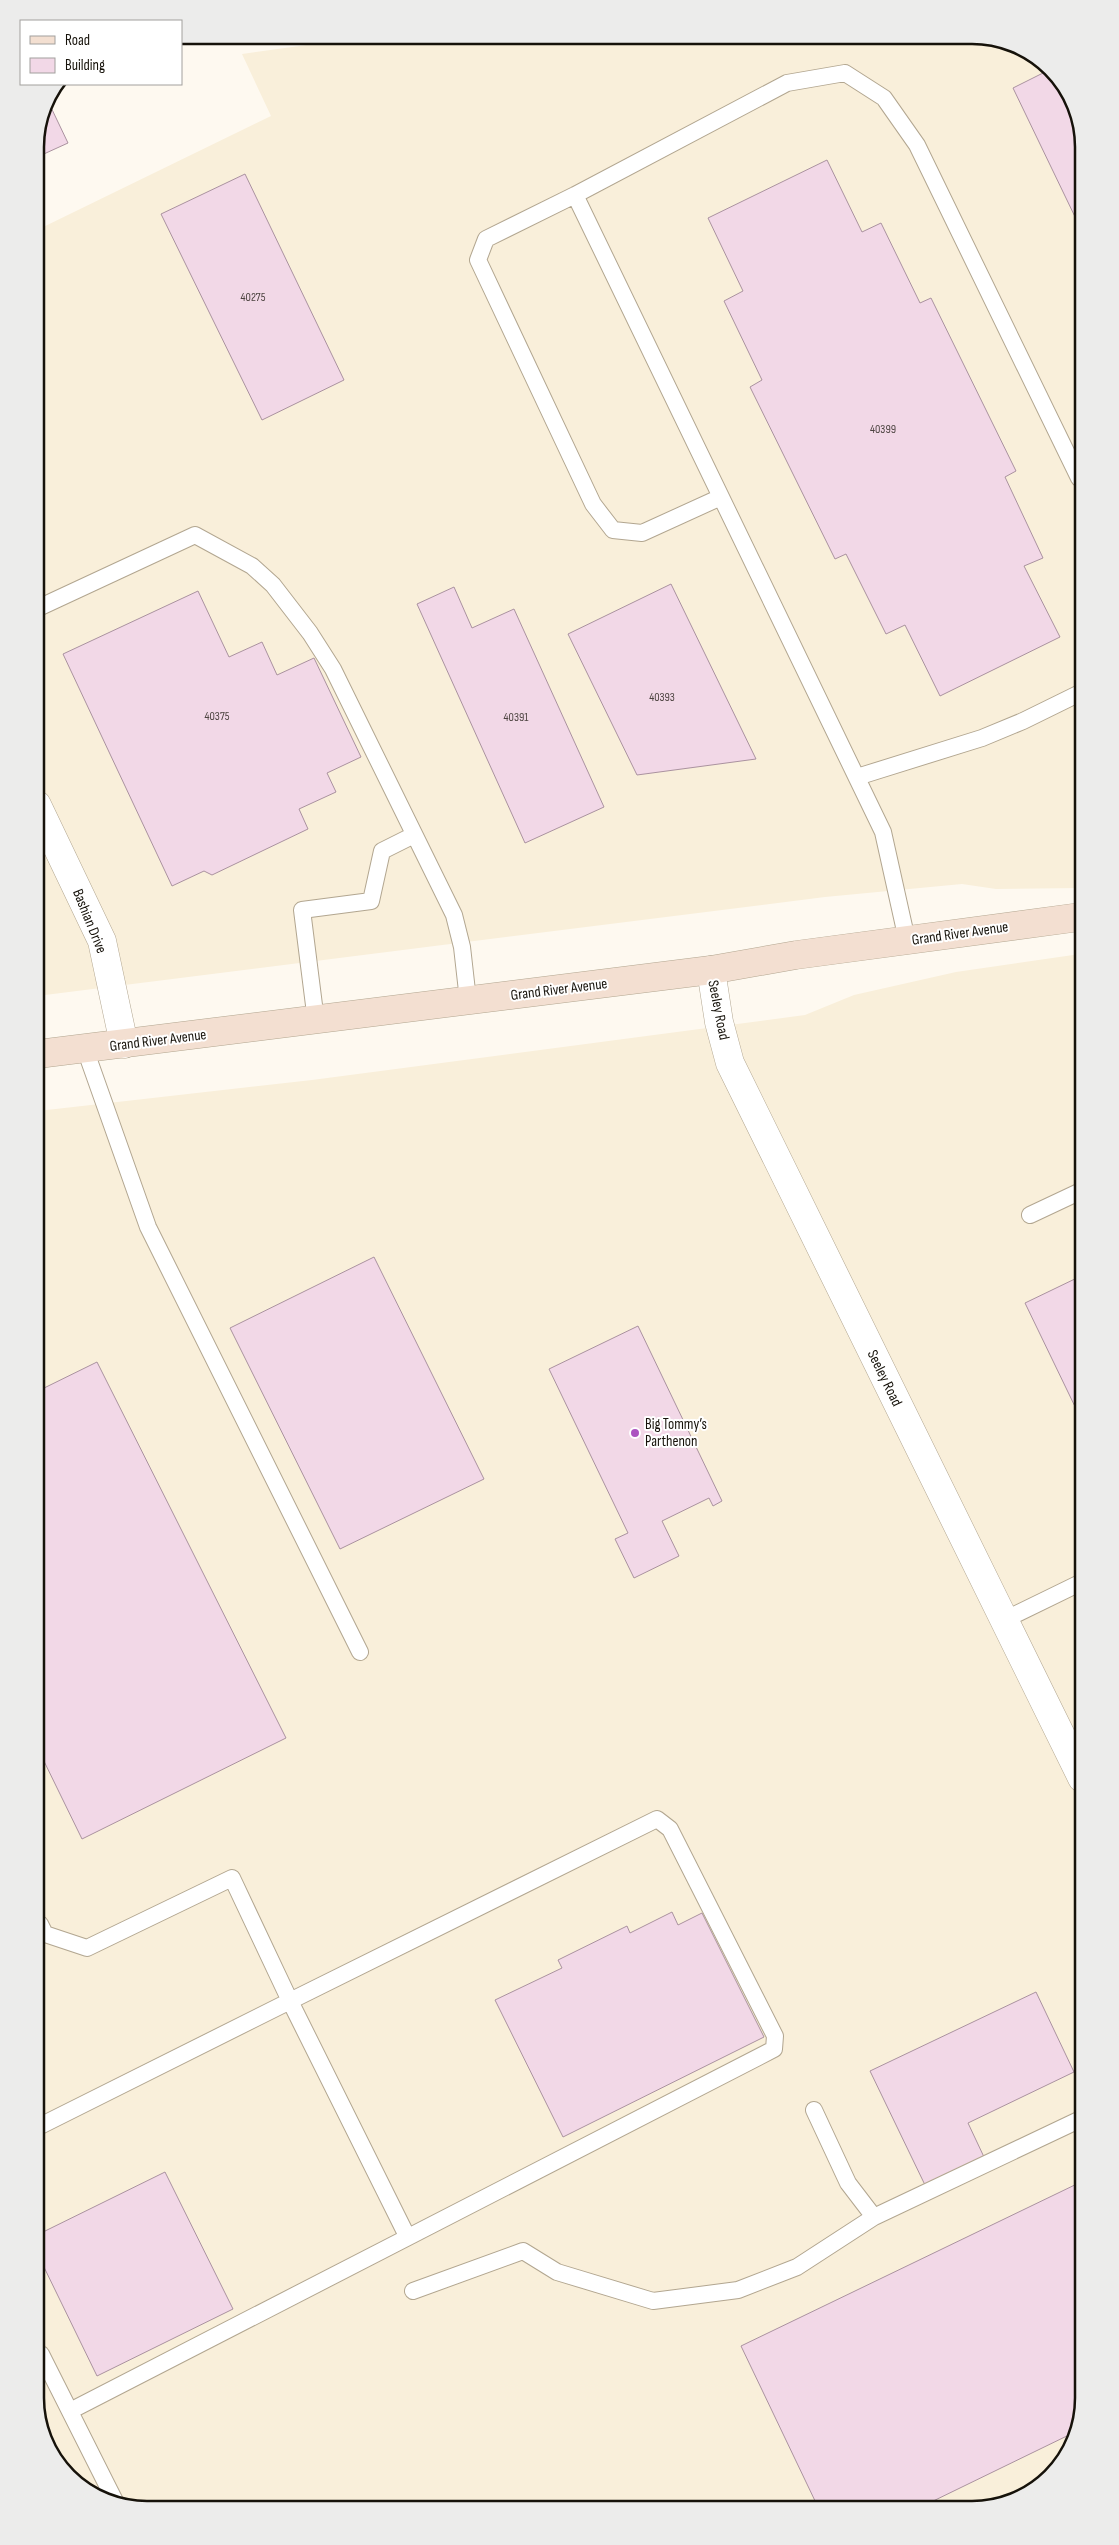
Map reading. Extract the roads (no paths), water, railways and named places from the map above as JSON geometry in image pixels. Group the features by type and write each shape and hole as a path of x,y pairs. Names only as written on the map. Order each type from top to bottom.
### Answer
{"main road":[{"name":"Grand River Avenue","path":"44,1053 712,970 796,955 1075,918"}],"street":[{"name":"Bashian Drive","path":"44,820 102,941 124,1044"},
{"name":"Seeley Road","path":"712,970 719,1022 730,1063 1075,1764"}],"lane":[{"path":"721,497 642,533 613,530 593,504 478,260 486,239 787,83 844,74 884,98 917,145 1075,470"},
{"path":"574,195 883,832 907,940"},
{"path":"44,606 195,535 252,566 273,585 310,633 333,669 454,915 462,947 468,1000"},
{"path":"856,777 982,738 1023,721 1075,695"},
{"path":"316,1020 302,910 371,901 382,851 414,835"},
{"path":"85,1048 148,1227 360,1652"},
{"path":"1030,1215 1075,1194"},
{"path":"1004,1620 1075,1585"},
{"path":"44,2124 657,1819 670,1829 774,2036 774,2049 407,2236 70,2412"},
{"path":"44,1932 45,1934 87,1948 232,1878 290,2001 407,2236"},
{"path":"814,2110 848,2183 874,2217"},
{"path":"413,2291 523,2251 557,2272 653,2301 738,2290 797,2267 874,2217 1075,2122"},
{"path":"44,2360 112,2495"}],"place":[{"name":"Big Tommy’s Parthenon","path":"635,1433"}]}
